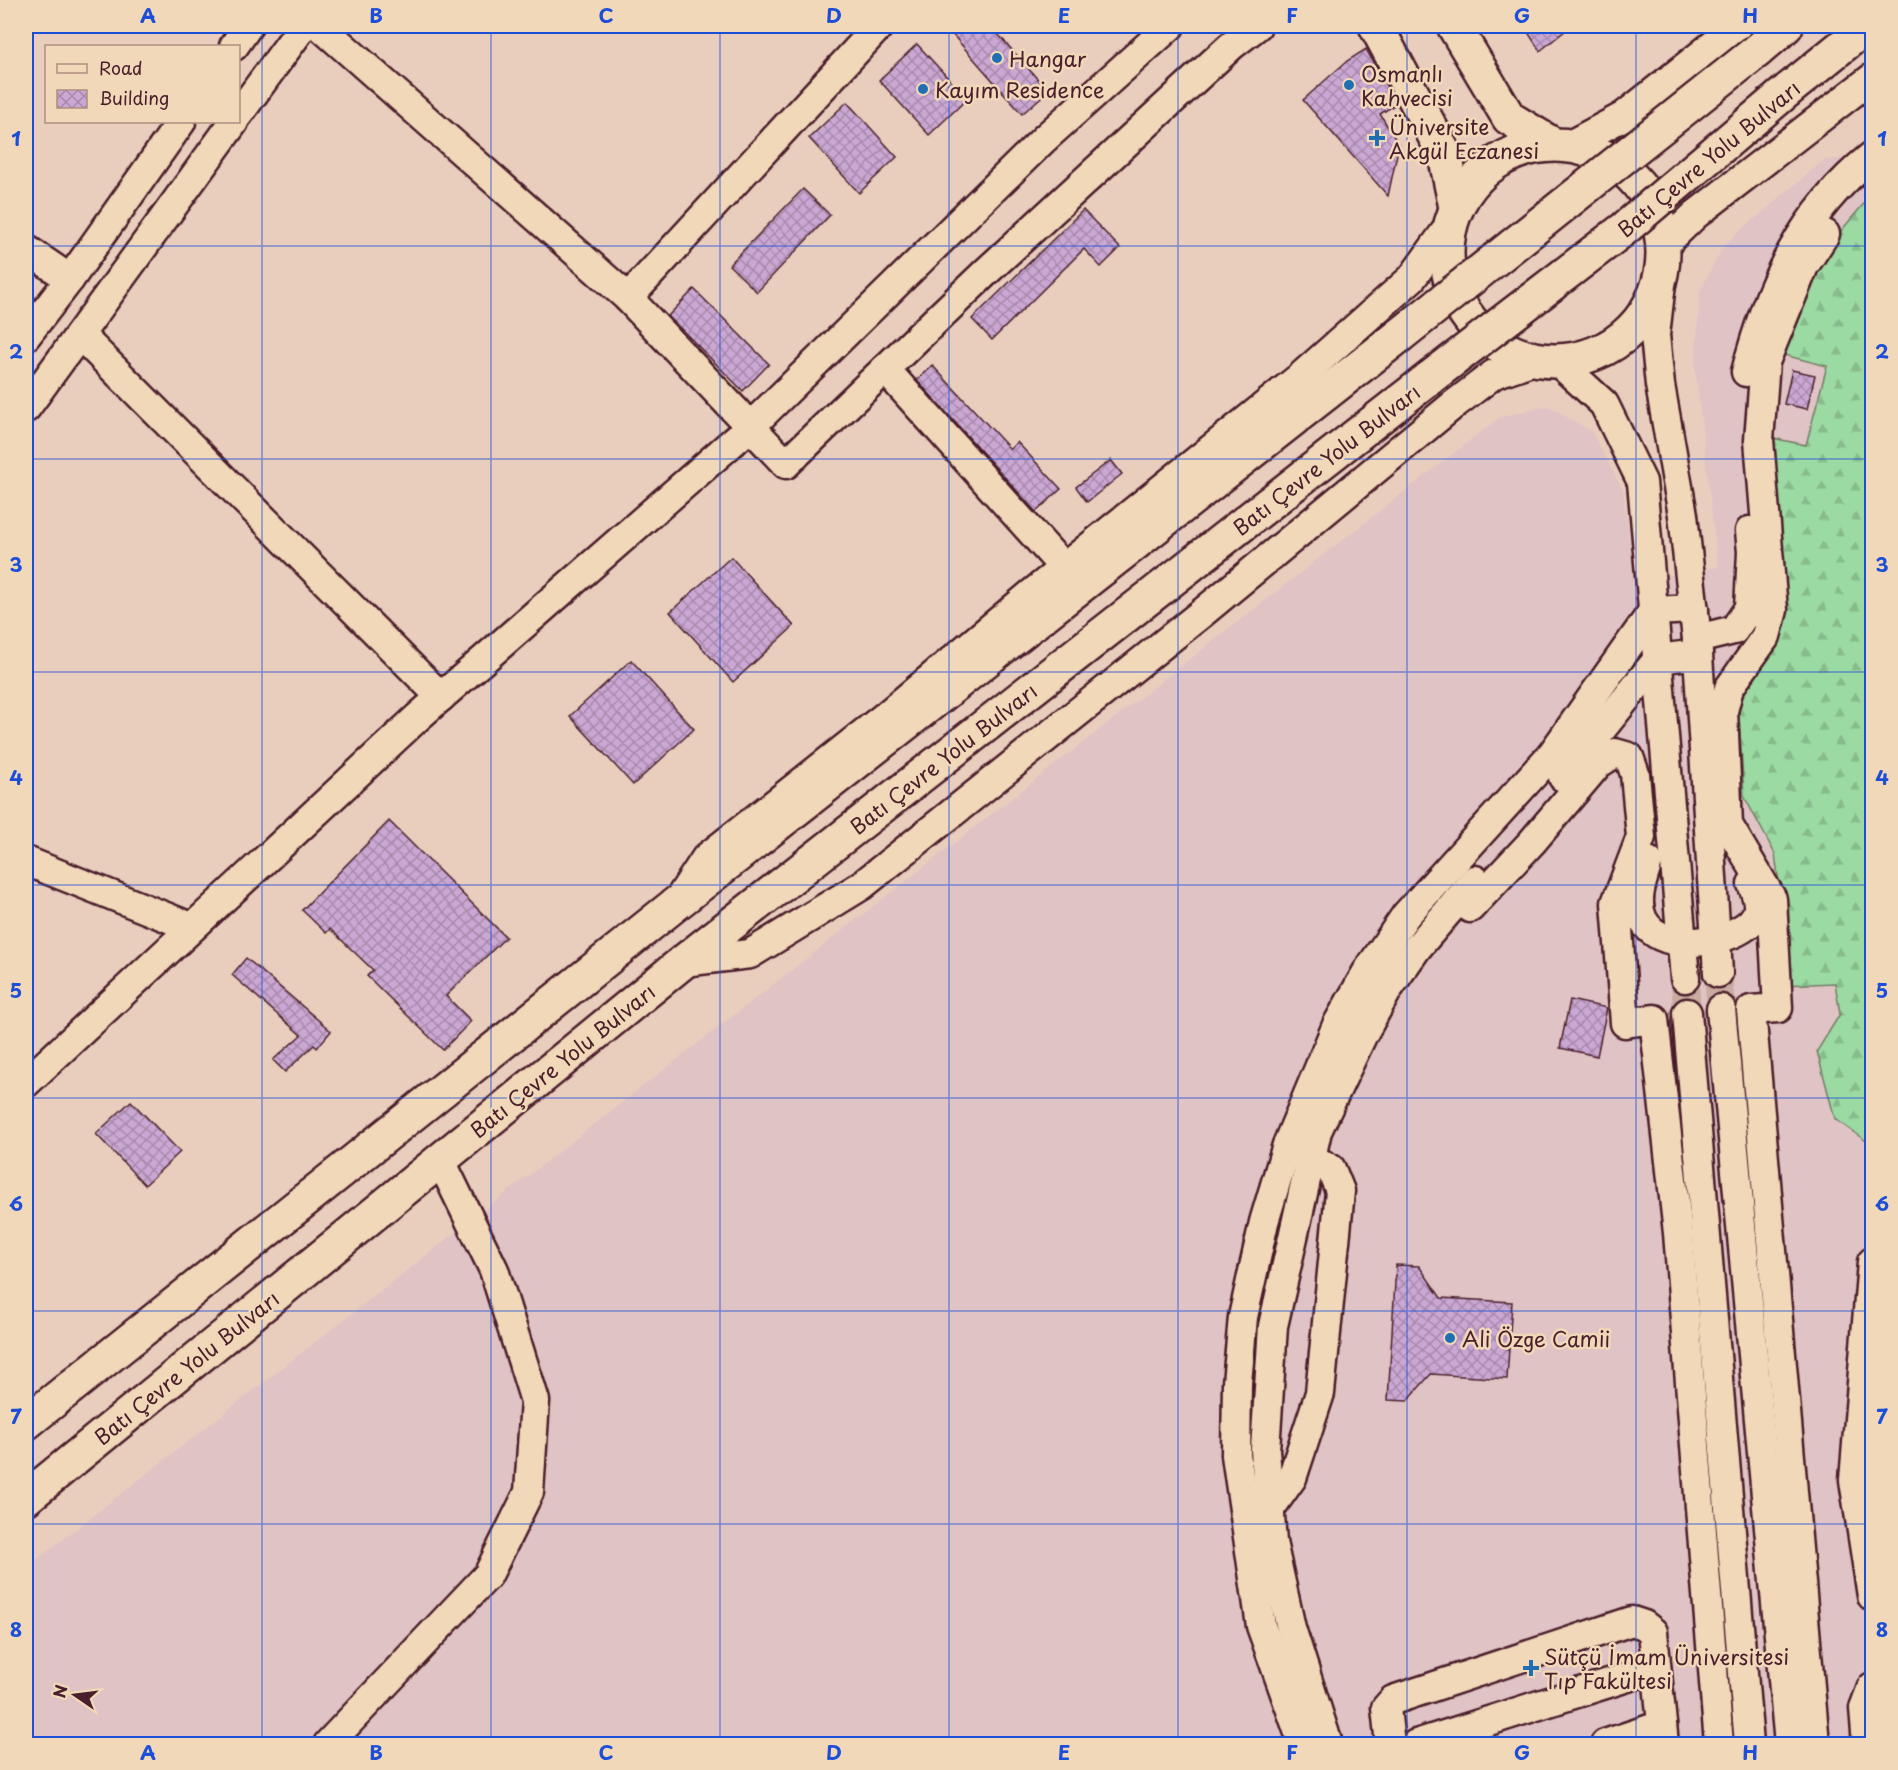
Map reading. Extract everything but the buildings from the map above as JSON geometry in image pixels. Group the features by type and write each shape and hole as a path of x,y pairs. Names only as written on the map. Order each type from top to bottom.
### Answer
{"main road":[{"path":"1376,26 1445,155 1453,216 1447,260 1455,295 1474,325 1501,347 1545,361 1587,357 1616,343 1638,322 1654,296 1663,256 1658,217 1637,183 1624,169 1599,153 1561,144 1509,118 1454,26"},
{"path":"26,1423 677,903 1399,336 1786,26"},
{"name":"Batı Çevre Yolu Bulvarı","path":"26,1498 683,962 1431,377 1624,230 1867,26"},
{"path":"1453,216 1469,187 1486,169 1506,156 1528,147 1561,144"}],"street":[{"path":"235,45 248,26"},
{"path":"240,112 303,26"},
{"path":"320,26 628,298 786,464 995,263 1231,46 1257,26"},
{"path":"628,298 879,26"},
{"path":"26,1083 191,927 441,697 751,426 1044,139 1170,26"},
{"path":"1561,144 1624,116 1737,26"},
{"path":"1718,973 1698,646 1683,515 1660,384 1655,335 1663,256 1695,215 1872,78"},
{"path":"26,336 70,279 180,123"},
{"path":"26,408 233,123"},
{"path":"1304,1744 1261,1626 1236,1455 1237,1383 1243,1317 1264,1222 1299,1151 1317,1131 1363,1034 1388,989 1417,948 1570,769 1658,659 1698,646 1734,630 1749,608 1752,552 1741,426 1746,372 1759,319 1784,261 1816,213 1855,170 1872,156"},
{"path":"677,903 706,858 888,714 1064,568 1262,410 1412,278 1453,216"},
{"path":"1815,1744 1751,1010 1778,1008 1772,899 1728,825 1723,711 1729,688 1766,636 1773,610 1759,440 1765,363 1804,266 1825,234"},
{"path":"26,249 70,279"},
{"path":"80,335 441,697"},
{"path":"683,962 750,954 861,886 1193,621 1452,406 1494,374 1545,361 1604,404 1642,482 1685,978"},
{"path":"885,369 1064,568"},
{"path":"1653,611 1694,609"},
{"path":"1328,1744 1291,1628 1272,1542 1265,1450 1273,1326 1299,1151 1337,1025 1367,972 1406,915 1552,754 1653,611"},
{"path":"1470,908 1598,764 1615,753 1629,756 1635,774 1641,837 1616,903 1625,1023 1654,1019 1678,1233 1719,1744"},
{"path":"1670,806 1648,861 1638,901 1646,927 1668,940 1682,943 1716,938 1751,922 1758,913 1758,900 1743,865 1707,808"},
{"path":"26,861 191,927"},
{"path":"1721,1009 1790,1744"},
{"path":"1687,1013 1749,1744"},
{"path":"1270,1509 1292,1478 1320,1393 1340,1191 1331,1169 1299,1151"},
{"path":"328,1744 488,1575 529,1492 535,1401 494,1270 440,1159"},
{"path":"1872,1262 1854,1480 1872,1596"},
{"path":"1390,1744 1386,1708 1393,1700 1632,1622 1644,1624 1653,1632 1663,1735 1605,1744"},
{"path":"1416,1744 1656,1668"},
{"path":"1867,1744 1864,1708 1872,1688"}],"shaded area":[{"path":"1872,140 1872,1744 26,1744 26,1568 1500,417 1548,406 1591,431 1623,490 1635,581 1718,567 1695,367 1700,290 1725,244 1824,160 1849,158"}],"green space":[{"path":"1872,194 1872,1145 1835,1119 1817,1051 1840,1014 1835,983 1781,985 1783,913 1775,854 1744,796 1738,699 1754,673 1772,438 1806,445 1827,366 1784,355 1830,244"}],"tunnel":[{"path":"1718,973 1721,1009"},
{"path":"1685,978 1687,1013"}],"place":[{"name":"Hangar","path":"997,58"},
{"name":"Osmanlı Kahvecisi","path":"1349,85"},
{"name":"Kayım Residence","path":"923,89"},
{"name":"Üniversite Akgül Eczanesi","path":"1377,138"},
{"name":"Ali Özge Camii","path":"1450,1338"},
{"name":"Sütçü İmam Üniversitesi Tıp Fakültesi","path":"1531,1668"}]}
